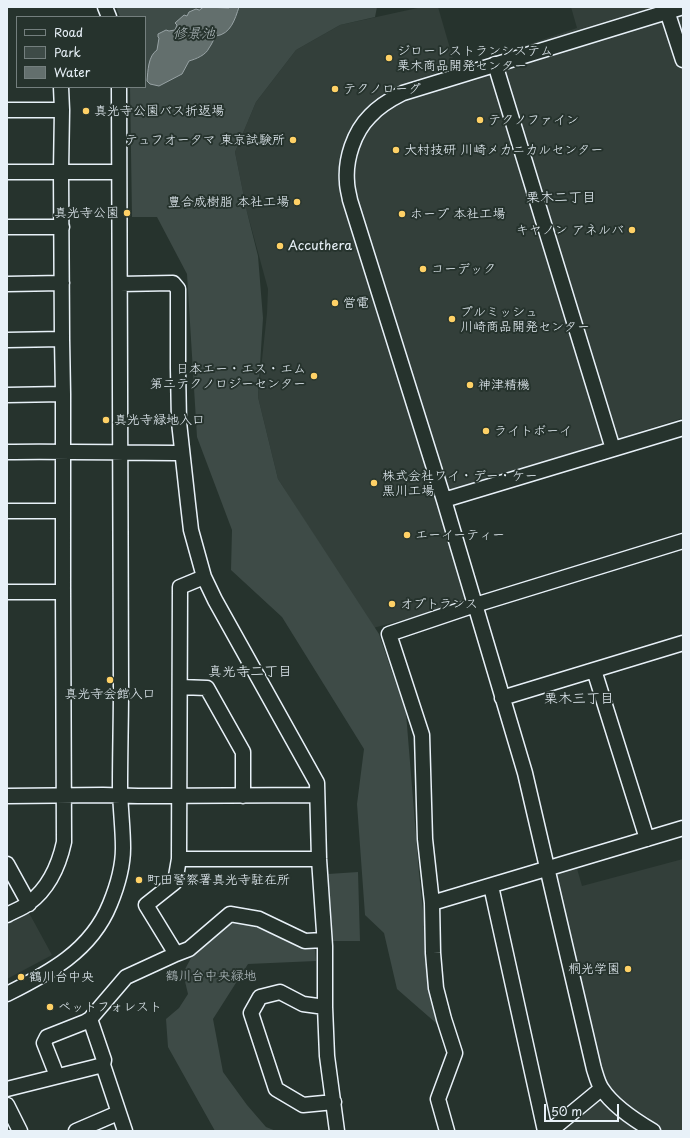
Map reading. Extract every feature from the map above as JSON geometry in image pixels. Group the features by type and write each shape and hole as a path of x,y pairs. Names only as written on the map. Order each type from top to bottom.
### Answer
{"street":[{"path":"653,1131 639,1123 619,1108 601,1089 594,1069 525,773 444,500 350,200 347,183 347,166 358,132 369,116 387,101 403,93 683,7"},
{"path":"667,12 683,60"},
{"path":"495,64 613,449"},
{"path":"7,915 29,904 48,884 62,855 64,842 61,88"},
{"path":"7,994 61,964 88,939 98,926 109,906 121,867 123,848 120,796 122,588 118,172 119,88"},
{"path":"7,110 62,110"},
{"path":"7,172 118,172"},
{"path":"7,227 62,227"},
{"path":"7,284 62,283"},
{"path":"120,284 172,284 178,289 179,422 191,530 204,577 215,600 317,783 319,859 324,940 327,1056 337,1131"},
{"path":"7,340 62,339"},
{"path":"7,394 63,394"},
{"path":"444,500 683,428"},
{"path":"7,452 63,451 182,453"},
{"path":"7,511 63,511"},
{"path":"447,1131 438,1099 455,1053 436,988 433,953 432,903 424,839 422,735 389,634 475,605 683,541"},
{"path":"176,954 146,905 175,882 179,859 180,587 204,577"},
{"path":"7,592 63,592"},
{"path":"502,698 683,643"},
{"path":"594,670 647,839"},
{"path":"180,687 207,688 243,752 242,796"},
{"path":"7,796 317,795"},
{"path":"432,903 683,828"},
{"path":"179,859 319,859"},
{"path":"7,864 29,904"},
{"path":"491,886 545,1131"},
{"path":"57,1076 44,1043 47,1037 90,1019 126,977 189,949 230,914 259,920 305,940 324,940"},
{"path":"325,1007 303,1004 280,992 260,997 251,1013 276,1089 303,1104 334,1102"},
{"path":"90,1019 104,1060 103,1065 125,1131"},
{"path":"7,1089 103,1065"},
{"path":"550,1131 601,1089"},
{"path":"7,1105 20,1131"},
{"path":"84,1130 118,1113"}],"shaded area":[{"path":"422,7 438,7 456,69 577,28 571,7 683,7 683,418 435,496 467,601 464,604 373,628 278,479 258,397 267,313 268,289 247,212 235,152 256,102 296,50 340,25"},
{"name":"桐光学園","path":"683,859 683,1131 660,1131 618,1100 599,1074 555,871 576,865 582,886"},
{"path":"28,911 52,955 7,979 7,923"},
{"path":"598,1097 642,1131 555,1131"}],"green space":[{"path":"116,7 377,7 375,17 340,25 296,50 256,102 235,152 247,212 258,256 263,318 258,397 278,479 379,634 406,713 419,873 431,985 444,1030 397,989 384,933 365,915 357,804 364,749 282,617 231,570 232,530 197,437 187,274 157,217 132,217 130,88 146,88 146,16 120,16"},
{"path":"358,872 360,941 331,941 328,874"},
{"name":"鶴川台中央緑地","path":"230,923 249,924 303,948 315,948 316,961 248,964 213,1019 223,1072 247,1105 266,1127 276,1131 215,1131 168,1047 166,1019 179,1008 188,994 183,973 191,958"}],"water":[{"name":"修景池","path":"204,7 239,7 234,21 229,29 221,35 216,36 208,50 203,55 189,61 182,74 159,86 150,84 147,81 148,68 152,56 157,50 159,38 158,34 166,30 175,30 177,25 175,23 184,15 187,16 189,12 196,9 199,10"}],"place":[{"name":"ジローレストランシステム 栗木商品開発センター","path":"389,58"},
{"name":"テクノローグ","path":"335,89"},
{"name":"真光寺公園バス折返場","path":"86,111"},
{"name":"テクノファイン","path":"480,120"},
{"name":"テュフオータマ 東京試験所","path":"293,140"},
{"name":"大村技研 川崎メカニカルセンター","path":"396,150"},
{"name":"豊合成樹脂 本社工場","path":"297,202"},
{"name":"真光寺公園","path":"127,213"},
{"name":"ホープ 本社工場","path":"402,214"},
{"name":"キヤノン アネルバ","path":"632,230"},
{"name":"Accuthera","path":"280,246"},
{"name":"コーデック","path":"423,269"},
{"name":"営電","path":"335,303"},
{"name":"ブルミッシュ 川崎商品開発センター","path":"452,319"},
{"name":"日本エー・エス・エム 第二テクノロジーセンター","path":"314,376"},
{"name":"神津精機","path":"470,385"},
{"name":"真光寺緑地入口","path":"106,420"},
{"name":"ライトボーイ","path":"486,431"},
{"name":"株式会社ワイ・デー・ケー 黒川工場","path":"374,483"},
{"name":"エーイーティー","path":"407,535"},
{"name":"オプトランス","path":"392,604"},
{"name":"真光寺会館入口","path":"110,680"},
{"name":"町田警察署真光寺駐在所","path":"139,880"},
{"name":"桐光学園","path":"628,969"},
{"name":"鶴川台中央","path":"21,977"},
{"name":"ペットフォレスト","path":"50,1007"}],"district":[{"name":"栗木二丁目","path":"561,198"},
{"name":"真光寺二丁目","path":"250,672"},
{"name":"栗木三丁目","path":"579,699"}]}
